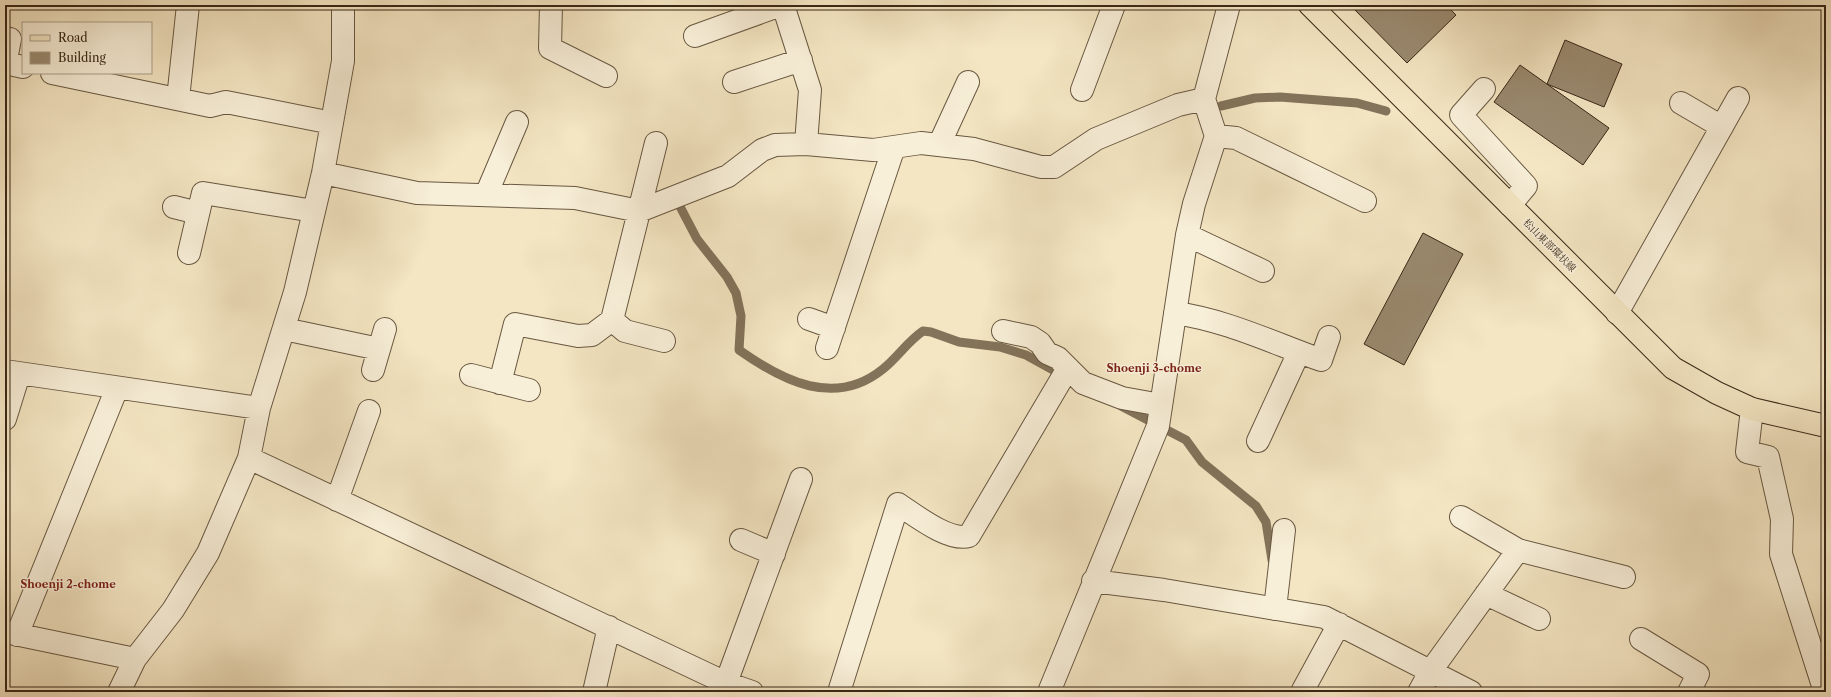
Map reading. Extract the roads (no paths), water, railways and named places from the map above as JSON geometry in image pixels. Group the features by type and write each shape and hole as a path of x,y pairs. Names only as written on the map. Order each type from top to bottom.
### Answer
{"main road":[{"name":"松山東部環状線","path":"1310,5 1673,368 1717,393 1752,409 1826,426"}],"street":[{"path":"178,99 188,5"},
{"path":"119,692 135,659 172,610 208,553 249,458 259,408 295,292 323,173 343,61 343,5"},
{"path":"551,5 550,48 606,76"},
{"path":"694,36 782,5 810,90 806,144"},
{"path":"1082,90 1114,5"},
{"path":"1049,692 1093,581 1158,426 1186,235 1194,204 1216,136 1204,99 1229,5"},
{"path":"5,38 10,39 5,64 22,67"},
{"path":"734,82 801,60"},
{"path":"57,74 210,106 226,102 332,123"},
{"path":"940,145 968,82"},
{"path":"1484,89 1461,115 1526,186 1510,205"},
{"path":"1618,313 1738,98"},
{"path":"323,173 417,193 575,198 639,211 728,176 762,150 775,145 806,144 873,150 921,143 974,150 1041,166 1054,167 1096,139 1178,105 1204,99"},
{"path":"1681,103 1722,127"},
{"path":"486,195 517,122"},
{"path":"1216,136 1236,138 1365,201"},
{"path":"500,383 515,324 578,336 592,335 612,320 656,143"},
{"path":"809,319 831,338 894,147"},
{"path":"189,253 203,193 314,211"},
{"path":"174,207 198,213"},
{"path":"1186,235 1263,271"},
{"path":"1175,313 1197,316 1223,324 1321,360 1329,337"},
{"path":"612,320 625,331 664,341"},
{"path":"284,329 382,339 373,370"},
{"path":"1003,331 1031,337 1040,343 1047,353 1058,358 1083,383 1122,398 1161,405"},
{"path":"1258,441 1298,352"},
{"path":"839,692 898,504 948,535 962,539 969,536 1068,368"},
{"path":"5,419 12,373 259,408"},
{"path":"471,375 529,390"},
{"path":"117,388 11,633 135,659"},
{"path":"1752,409 1747,452 1768,457 1782,520 1781,554 1825,692"},
{"path":"337,500 369,411"},
{"path":"249,458 726,683 752,692"},
{"path":"726,683 802,479"},
{"path":"1461,517 1518,550 1624,577"},
{"path":"1275,609 1284,530"},
{"path":"741,540 774,554"},
{"path":"1420,692 1430,672 1518,550"},
{"path":"1093,581 1164,590 1324,617 1471,692"},
{"path":"1486,594 1540,619"},
{"path":"1307,692 1303,690 1339,624"},
{"path":"594,692 609,627"},
{"path":"1641,639 1698,674 1689,692"}],"waterway":[{"path":"1221,106 1255,98 1280,97 1357,103 1386,111"},
{"path":"675,197 697,239 727,277 736,293 741,316 739,350 773,372 810,386 828,388 846,387 865,381 883,369 923,331 931,332 959,342 1000,347 1026,355 1064,376"},
{"path":"1121,406 1186,440 1202,462 1256,506 1266,522 1272,560"},
{"path":"1425,682 1443,692"}],"district":[{"name":"Shoenji 3-chome","path":"1154,368"},
{"name":"Shoenji 2-chome","path":"68,584"}]}
